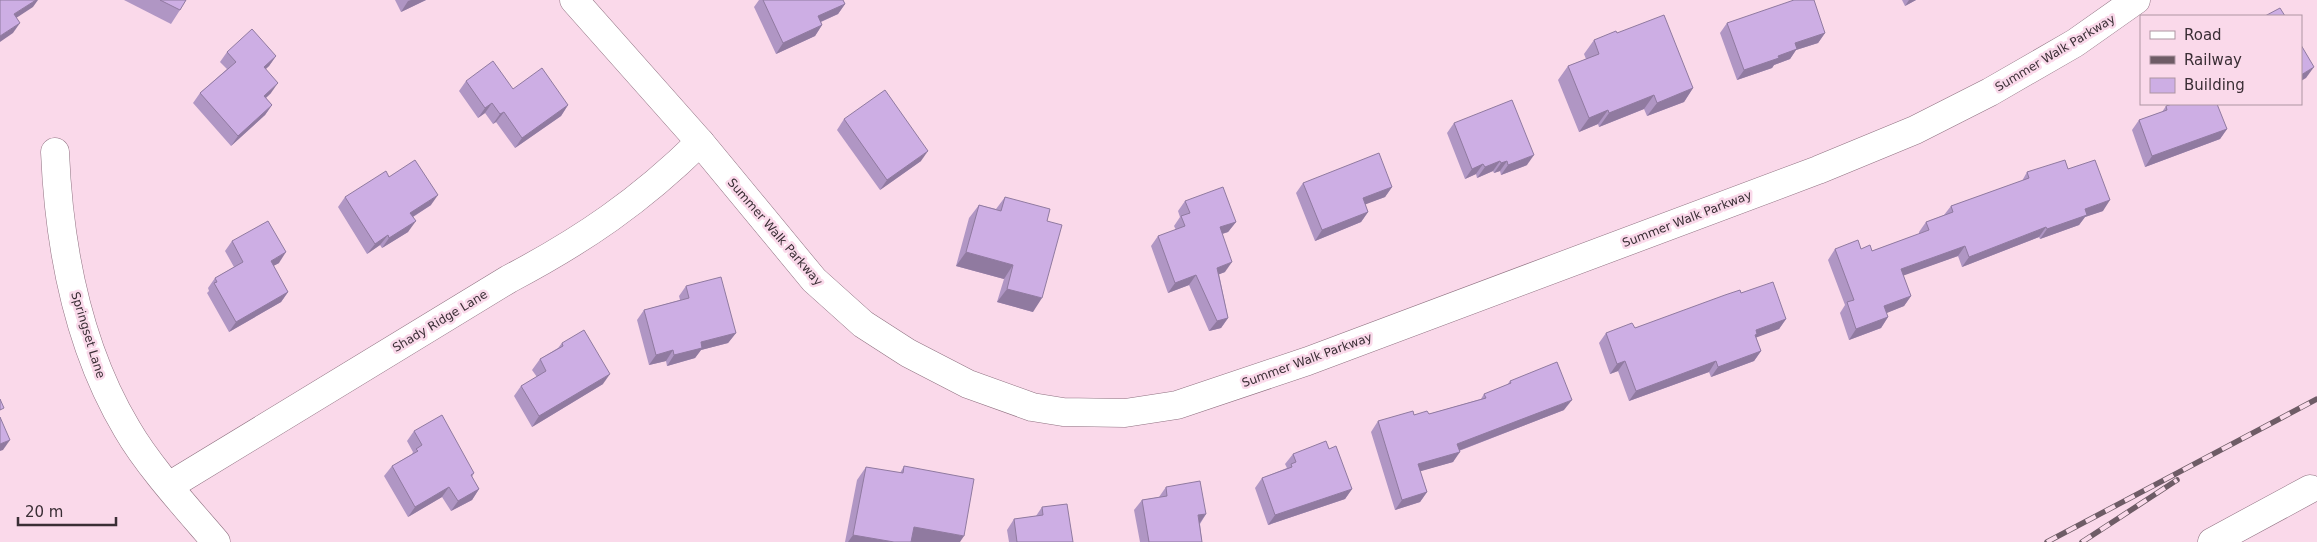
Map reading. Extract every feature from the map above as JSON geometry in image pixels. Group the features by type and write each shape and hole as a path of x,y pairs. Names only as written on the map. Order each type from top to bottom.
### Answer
{"street":[{"name":"Summer Walk Parkway","path":"574,0 700,142 814,280 863,324 908,353 968,384 1032,407 1063,412 1125,413 1177,405 1308,361 1818,170 1915,130 1990,92 2076,43 2136,0"},
{"name":"Shady Ridge Lane","path":"169,486 509,279 559,253 618,214 672,169 700,142"},
{"name":"Springset Lane","path":"55,152 56,185 66,259 85,331 104,384 127,430 169,486 216,542"},
{"path":"2212,542 2310,489"}],"building":[{"path":"0,0 36,0 14,14 20,23 0,36"},
{"path":"160,0 186,0 180,10"},
{"path":"763,0 843,0 845,4 818,16 822,25 783,43"},
{"path":"1794,0 1814,0 1825,33 1795,43 1797,49 1778,56 1779,58 1744,70 1727,23"},
{"path":"2280,8 2284,15 2267,15"},
{"path":"1664,15 1693,88 1657,103 1654,95 1609,113 1608,110 1589,118 1568,66 1599,54 1594,40"},
{"path":"252,29 276,56 264,67 278,83 264,96 272,105 238,136 200,93 236,62 227,52"},
{"path":"2302,47 2314,67 2302,74"},
{"path":"493,61 513,89 542,68 568,105 522,138 504,112 500,114 492,103 485,108 466,81"},
{"path":"885,90 928,151 887,180 844,119"},
{"path":"1512,100 1534,155 1508,165 1507,161 1501,163 1500,161 1485,167 1483,164 1472,169 1454,123"},
{"path":"2217,105 2227,129 2152,156 2139,120 2167,110 2166,106"},
{"path":"1379,153 1392,187 1363,198 1368,212 1322,230 1303,183"},
{"path":"415,160 438,195 410,213 416,221 389,238 388,235 375,244 345,197 386,171 389,177"},
{"path":"2065,160 2068,169 2095,160 2110,200 2085,209 2087,215 2047,229 2046,227 1969,257 1965,246 1901,269 1911,296 1884,306 1888,317 1856,329 1847,302 1854,300 1835,249 1858,240 1861,249 1870,245 1872,251 1929,230 1926,222 1953,212 1951,206 2029,178 2027,172"},
{"path":"1223,187 1236,222 1220,227 1232,262 1217,268 1228,318 1217,321 1196,275 1175,283 1158,236 1185,226 1181,216 1190,213 1185,201"},
{"path":"1005,197 1050,209 1047,221 1062,225 1042,298 1007,289 1013,265 966,252 979,205 1001,211"},
{"path":"268,221 286,252 271,261 288,292 236,322 214,283 217,282 215,278 243,262 232,241"},
{"path":"721,277 736,333 701,342 702,348 674,355 673,350 656,355 644,310 689,298 686,286"},
{"path":"1773,282 1786,319 1756,330 1757,334 1755,335 1761,351 1718,367 1716,361 1636,391 1625,361 1617,364 1606,333 1632,323 1635,328 1740,290 1741,293"},
{"path":"584,330 610,374 539,416 521,386 546,371 540,359 563,346 562,343"},
{"path":"1557,362 1572,400 1457,444 1460,452 1418,464 1427,492 1402,500 1378,421 1413,411 1414,415 1427,411 1429,414 1486,398 1484,394"},
{"path":"0,399 4,408 0,410"},
{"path":"442,415 474,473 471,475 479,489 458,501 449,487 415,507 392,466 418,451 416,449 422,445 414,431"},
{"path":"0,417 10,440 0,444"},
{"path":"1326,441 1329,449 1336,446 1352,489 1275,515 1262,478 1292,467 1291,464 1296,462 1293,454"},
{"path":"904,466 974,479 964,536 914,527 911,542 894,542 853,535 866,467 903,473"},
{"path":"1200,481 1206,514 1198,515 1202,542 1149,542 1142,500 1167,496 1166,487"},
{"path":"1067,504 1073,542 1017,542 1014,519 1043,515 1042,507"}],"railway":[{"path":"2047,542 2317,399"},
{"path":"2082,542 2177,480"}]}
